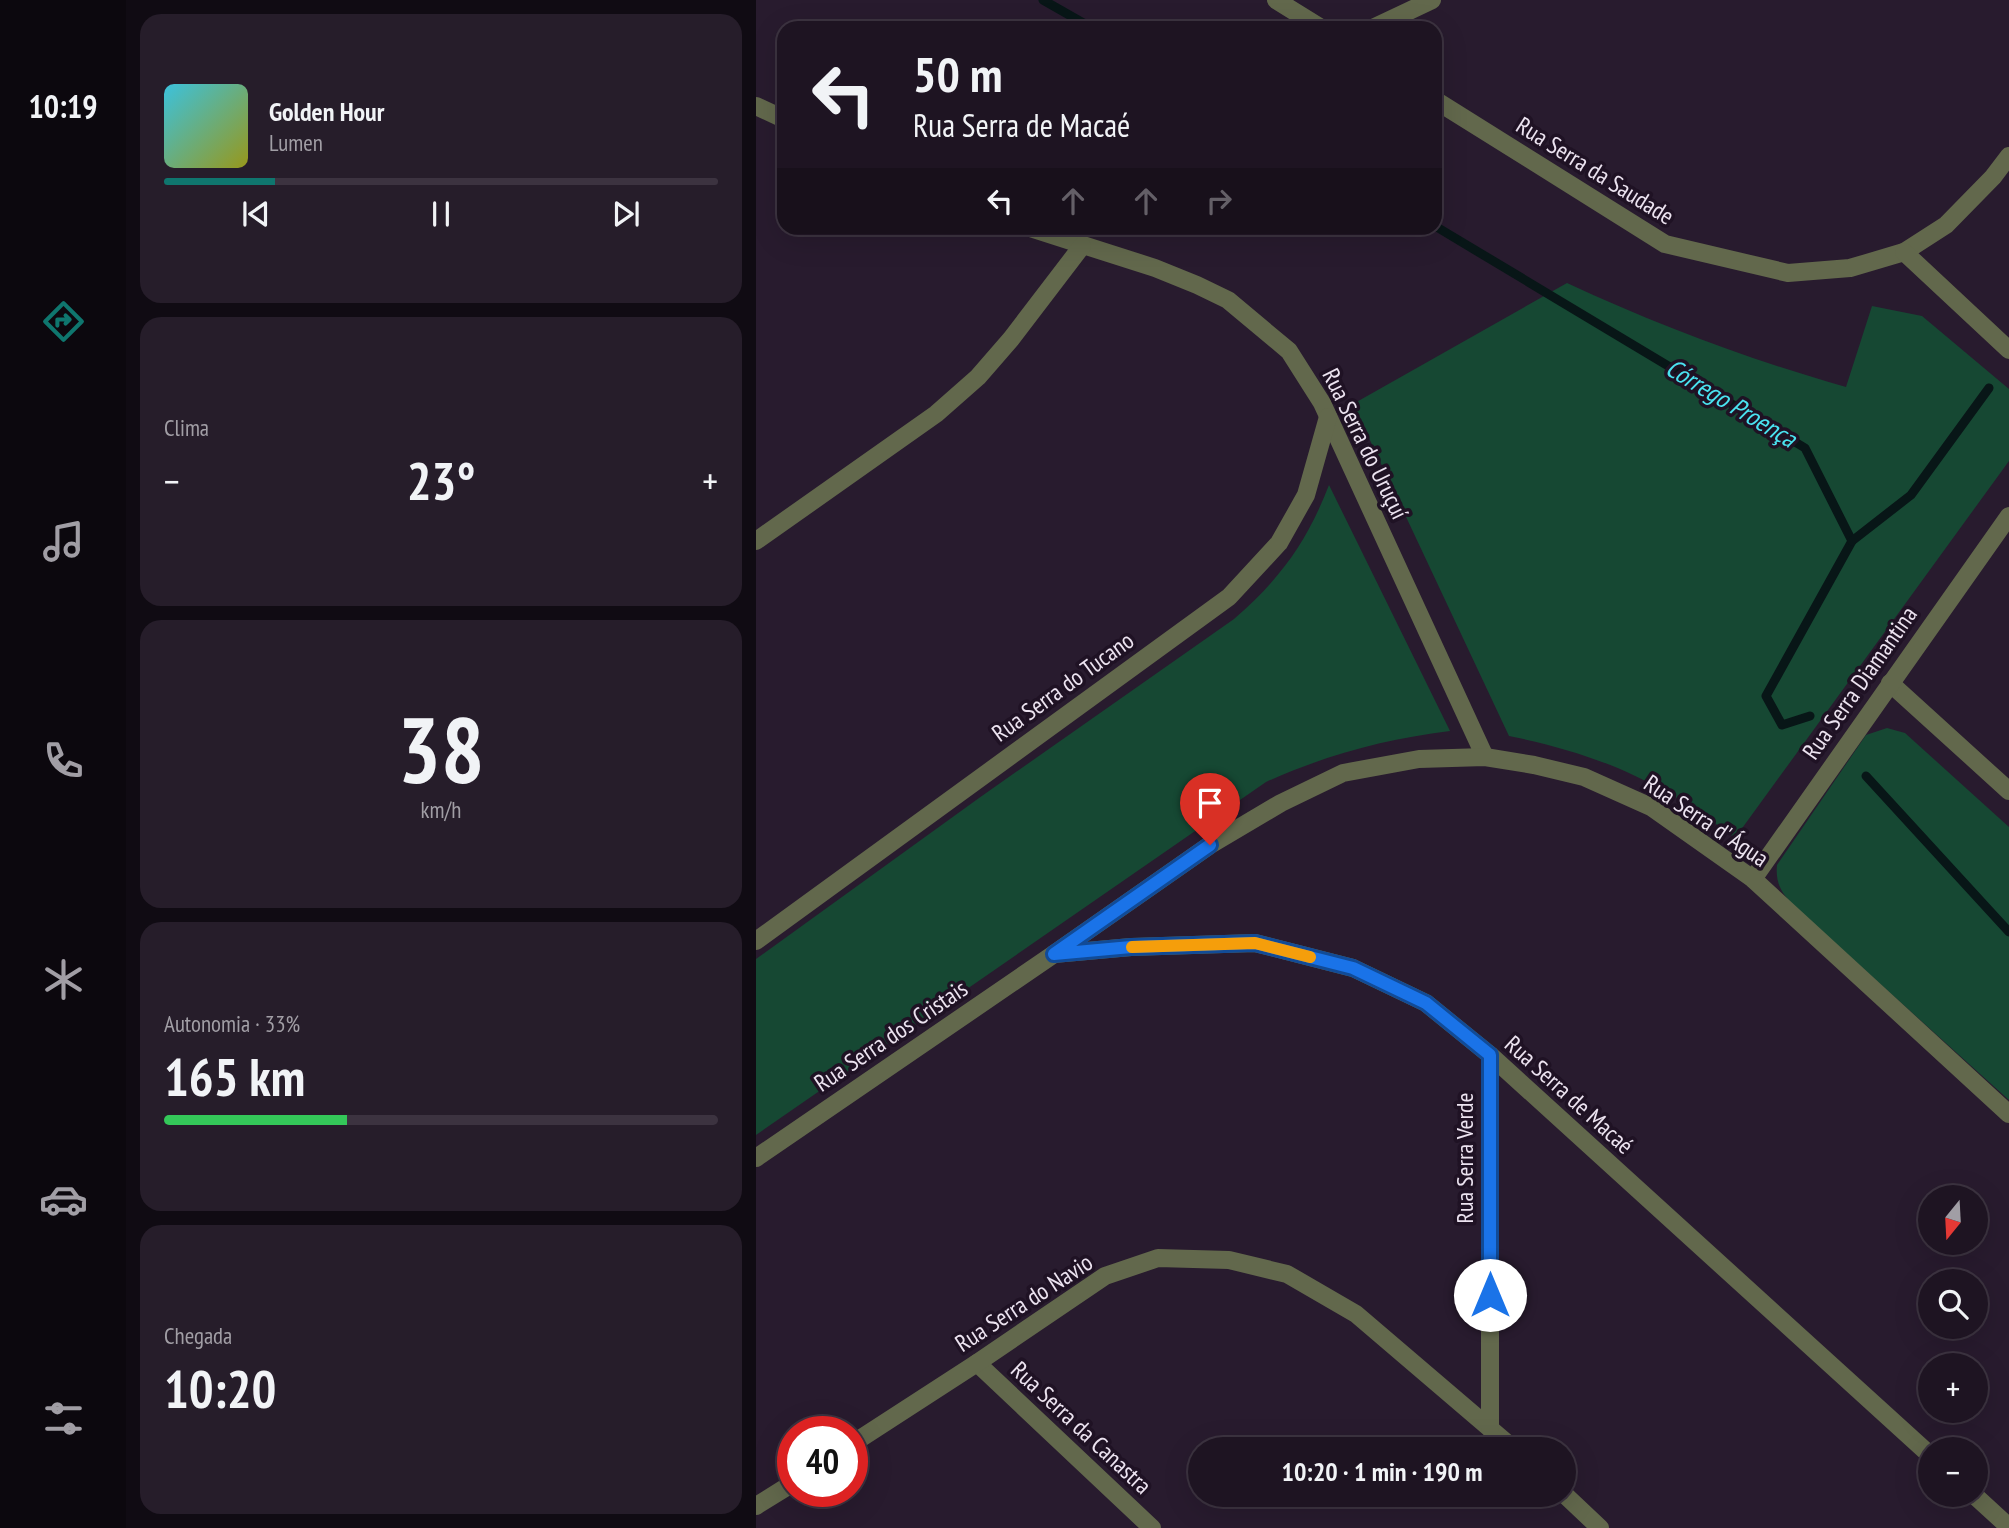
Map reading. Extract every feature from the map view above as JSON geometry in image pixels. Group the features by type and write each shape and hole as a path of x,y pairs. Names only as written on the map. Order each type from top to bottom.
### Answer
{"street":[{"path":"1276,0 1310,21"},
{"path":"1388,21 1432,0"},
{"name":"Rua Serra da Saudade","path":"1442,104 1665,244 1788,273 1850,268 1904,252 1946,225 1993,177 2009,156"},
{"path":"756,106 777,116"},
{"name":"Rua Serra do Uruçuí","path":"1050,235 1155,268 1228,300 1289,351 1322,403 1485,757"},
{"path":"756,541 936,414 978,377 1026,320 1082,246"},
{"path":"1904,252 2009,350"},
{"name":"Rua Serra do Tucano","path":"756,941 1229,597 1279,543 1306,495 1328,417"},
{"name":"Rua Serra Diamantina","path":"1753,879 2009,516"},
{"path":"1890,683 2009,791"},
{"name":"Rua Serra d' Água","path":"1054,954 1210,845 1282,803 1343,773 1419,760 1485,757 1534,765 1584,777 1651,807 1753,879 2009,1114"},
{"name":"Rua Serra de Macaé","path":"1054,954 1131,947 1255,943 1353,968 1426,1003 1490,1055 1918,1444"},
{"name":"Rua Serra dos Cristais","path":"756,1158 1054,954"},
{"name":"Rua Serra Verde","path":"1490,1055 1490,1428"},
{"name":"Rua Serra do Navio","path":"868,1434 1105,1276 1158,1258 1229,1260 1287,1274 1356,1314 1500,1437"},
{"name":"Rua Serra da Canastra","path":"977,1363 1152,1528"},
{"path":"756,1506 777,1493"},
{"path":"1576,1505 1600,1528"},
{"path":"1987,1507 2009,1527"}],"green space":[{"path":"1567,283 1705,341 1846,387 1872,306 1922,316 2009,389 2009,461 1735,838 1682,801 1628,773 1601,761 1509,736 1353,404"},
{"path":"1329,485 1450,731 1356,749 1266,782 756,1135 756,959 1234,619 1265,589 1290,558 1311,524"},
{"path":"1887,728 1905,733 2009,827 2009,1100 1797,909 1779,884 1777,865 1866,735"}],"waterway":[{"name":"Córrego Proença","path":"1043,0 1080,21"},
{"name":"Córrego Proença","path":"1442,230 1805,448 1852,541 1766,696 1782,725 1810,716"},
{"path":"1852,541 1911,495 1989,388"},
{"path":"1866,776 2009,932"}],"slow traffic":[{"path":"1132,947 1255,943 1310,957"}],"route":[{"path":"1210,845 1054,954 1131,947 1255,943 1353,968 1426,1003 1490,1055 1490,1295"}]}
